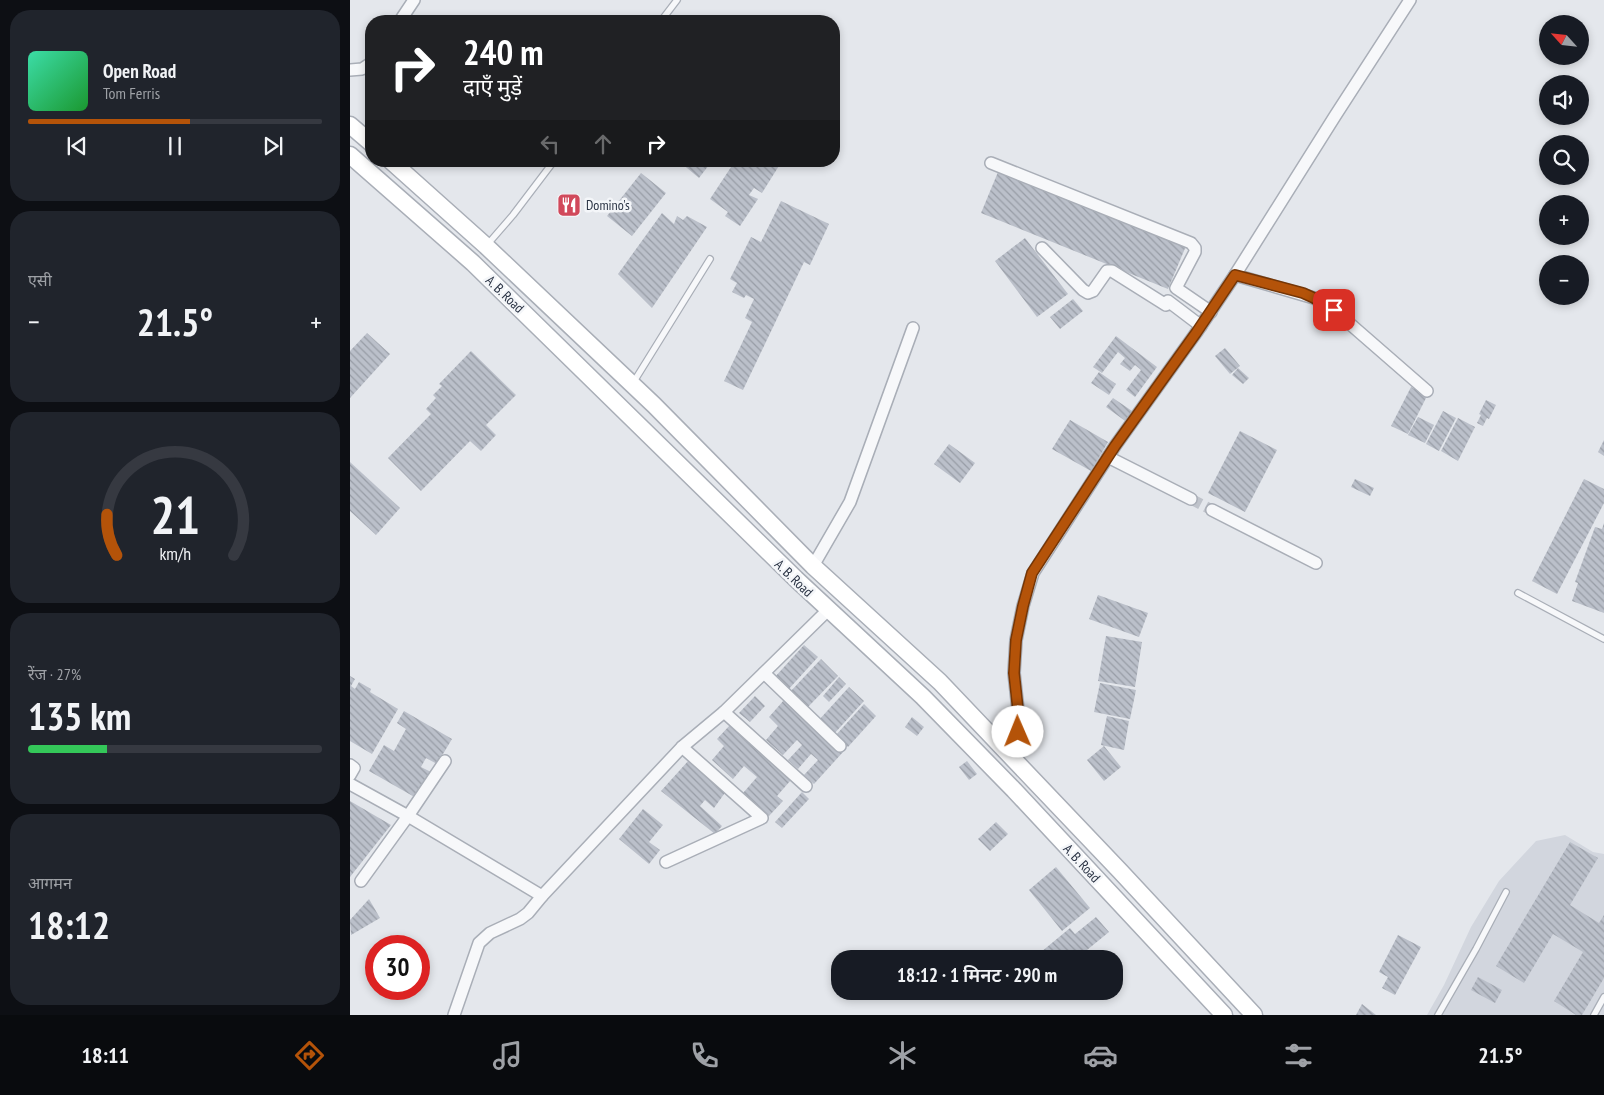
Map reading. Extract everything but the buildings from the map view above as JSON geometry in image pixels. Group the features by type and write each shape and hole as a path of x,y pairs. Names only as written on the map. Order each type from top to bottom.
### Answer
{"main road":[{"path":"351,127 365,138"},
{"name":"A. B. Road","path":"350,155 473,263 828,610 923,697 1224,1015"},
{"name":"A. B. Road","path":"398,167 486,246 632,384 813,566 940,682 986,728 1254,1015"},
{"path":"981,757 998,741"}],"street":[{"path":"404,15 414,0"},
{"path":"1016,760 1019,719 1014,673 1016,640 1032,573 1108,457 1211,312 1410,0"},
{"path":"350,70 365,67"},
{"path":"991,163 1191,243 1195,248 1194,252 1176,288 1211,312"},
{"path":"1042,248 1082,290 1088,293 1093,291 1107,271 1112,271 1166,304 1168,301 1201,326"},
{"path":"1235,275 1314,298 1334,310 1428,391"},
{"path":"813,566 850,502 913,328"},
{"path":"1108,457 1191,499"},
{"path":"1212,510 1316,563"},
{"path":"454,1015 480,943 490,933 520,919 528,913 682,747 724,712 828,610"},
{"path":"764,673 840,746"},
{"path":"724,712 806,786"},
{"path":"666,862 762,818 682,747"},
{"path":"360,881 408,816 445,761"},
{"path":"350,766 354,768 350,775"},
{"path":"350,784 408,816 542,896"}],"lane":[{"path":"666,15 677,0"},
{"path":"486,246 509,220 549,167"},
{"path":"632,384 710,259"},
{"path":"1518,593 1604,639"},
{"path":"1438,1015 1506,892"},
{"path":"1594,1015 1604,998"}],"shaded area":[{"path":"1565,835 1593,852 1604,854 1604,1015 1427,1015 1444,985 1471,927 1499,881 1536,841"}],"tunnel":[{"path":"1191,499 1212,510"}],"place":[{"name":"Domino's","path":"569,205"}],"route":[{"path":"1018,732 1019,719 1014,673 1016,640 1032,573 1115,446 1235,275 1303,293 1334,310"}]}
